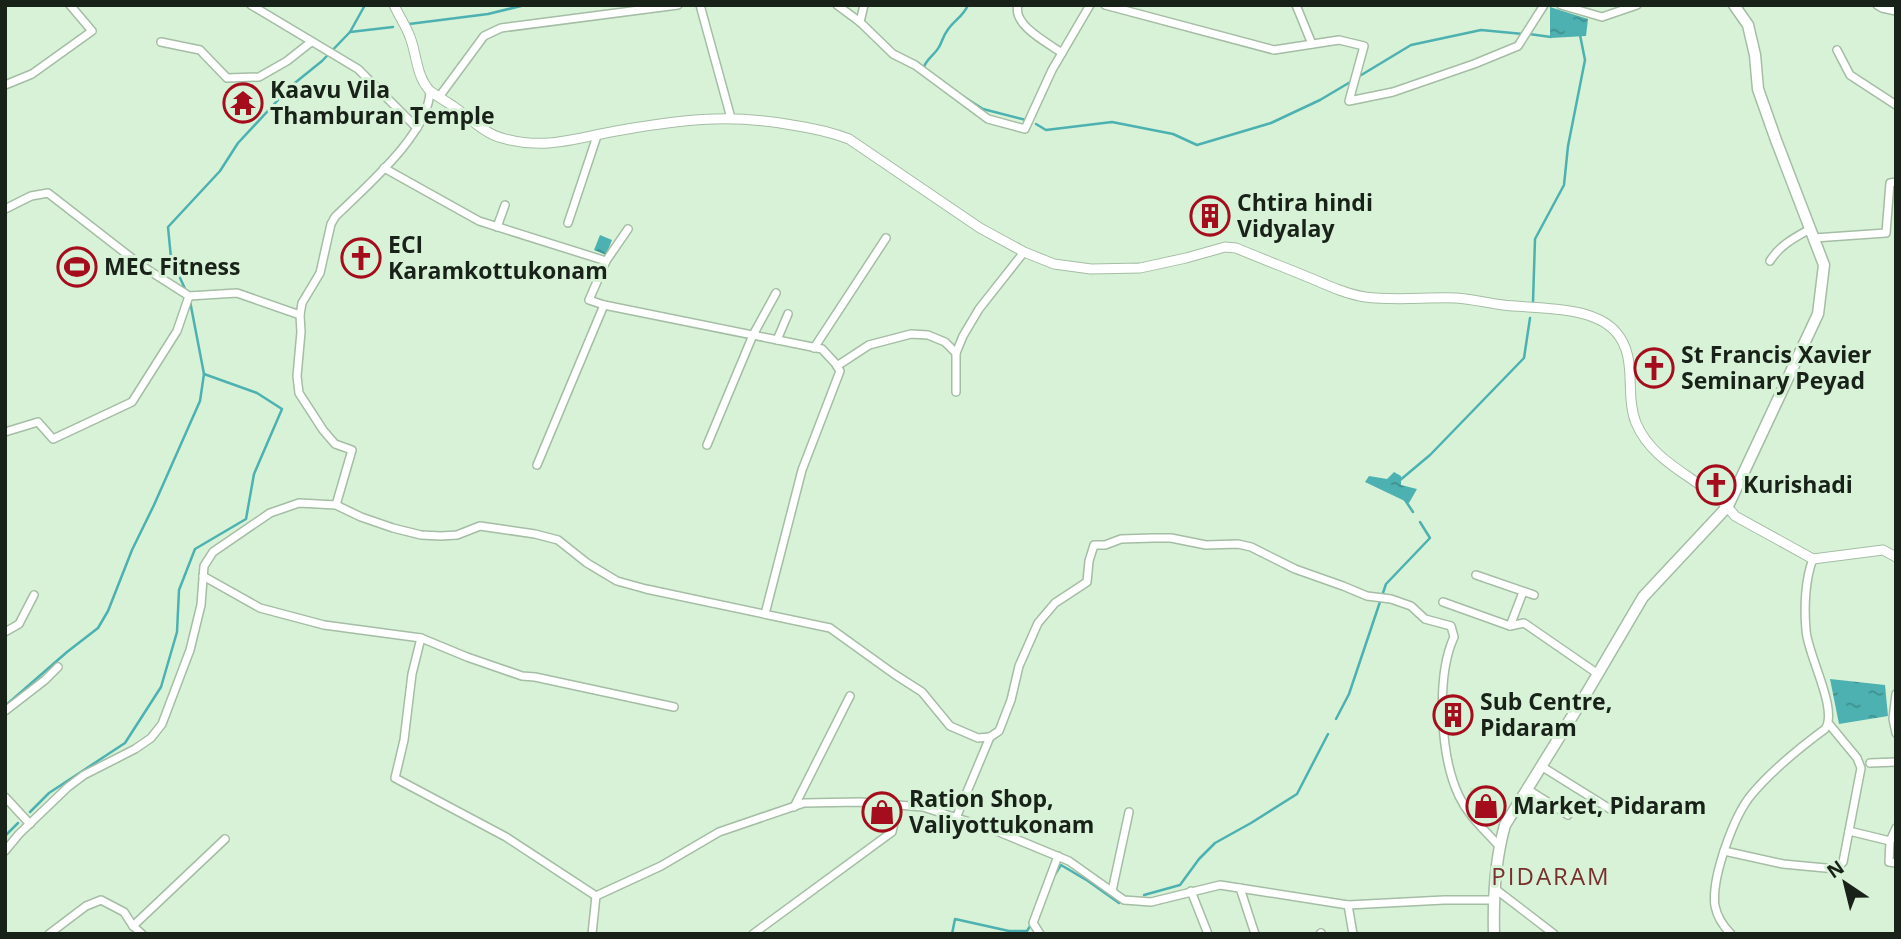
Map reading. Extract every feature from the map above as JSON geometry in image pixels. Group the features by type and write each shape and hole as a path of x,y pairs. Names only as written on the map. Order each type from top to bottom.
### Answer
{"main road":[{"path":"1494,934 1494,888 1499,846 1506,825 1643,597 1728,506 1818,314 1824,265 1758,89 1755,55 1748,25 1734,5"}],"street":[{"path":"5,85 32,74 93,31 70,5"},
{"path":"251,5 358,69 417,128"},
{"path":"394,5 409,33 424,85 500,138 557,144 670,122 732,118 809,127 849,139 970,222 1024,252 1054,264 1115,270 1163,264 1225,247 1236,248 1333,288 1365,297 1458,298 1577,312 1590,316 1616,331 1626,349 1633,412 1642,435 1674,468 1728,506 1735,516 1813,559 1883,550 1896,557"},
{"path":"335,505 352,450 335,444 323,430 299,393 297,376 302,303 320,273 335,217 384,169 417,128 434,94 484,36 500,28 678,5"},
{"path":"700,5 732,118"},
{"path":"837,5 860,22 893,54 915,65 988,118 1025,129 1052,70 1090,5"},
{"path":"860,22 864,5"},
{"path":"1018,5 1016,10 1019,20 1062,53"},
{"path":"1105,5 1274,50 1339,40 1364,46 1349,101 1393,92 1518,46 1544,5"},
{"path":"1296,5 1312,44"},
{"path":"1562,5 1602,17 1637,5"},
{"path":"1877,5 1882,9 1896,11"},
{"path":"161,42 200,50 227,78 260,77 311,42"},
{"path":"1838,50 1850,75 1896,105"},
{"path":"568,223 597,136"},
{"path":"384,169 478,221 607,261"},
{"path":"1770,261 1784,244 1812,234 1885,233 1891,183 1896,182"},
{"path":"5,209 31,196 48,193 142,266 189,296 237,293 300,315"},
{"path":"496,227 505,205"},
{"path":"628,229 607,261 589,300 822,349 840,371 802,470 765,614"},
{"path":"814,348 886,238"},
{"path":"956,392 956,353 979,309 1024,252"},
{"path":"707,445 753,335 776,293"},
{"path":"5,432 38,422 53,439 132,402 177,331 189,296"},
{"path":"537,465 604,305"},
{"path":"777,340 788,314"},
{"path":"838,366 869,345 911,334 928,335 945,342 956,353"},
{"path":"5,851 68,787 84,775 151,738 162,724 190,650 201,605 204,566 213,552 270,513 299,503 335,505 361,517 421,535 457,535 480,526 535,534 558,540 587,563 617,581 830,628 922,692 950,726 978,738 990,737 999,731 1011,700 1019,666 1038,623 1055,603 1087,582 1094,545 1105,545 1121,539 1171,538 1251,547 1295,569 1371,597 1391,599 1411,606 1424,620 1451,626 1454,637 1446,666 1443,704 1445,750 1457,793 1479,827 1499,846"},
{"path":"1731,934 1725,928 1715,906 1718,867 1732,828 1749,797 1775,769 1829,724 1829,713 1809,650 1806,630 1808,572 1813,559"},
{"path":"1476,575 1534,595"},
{"path":"203,576 270,611 324,625 421,638 522,676 674,707"},
{"path":"1510,626 1523,592"},
{"path":"5,632 19,624 34,595"},
{"path":"1443,602 1510,626 1524,623 1598,674"},
{"path":"421,638 412,674 404,740 396,778 506,836 596,896"},
{"path":"5,711 58,667"},
{"path":"1896,694 1893,719 1896,733"},
{"path":"794,807 850,696"},
{"path":"1724,850 1783,864 1836,869 1843,862 1861,768 1857,758 1829,724"},
{"path":"956,818 990,737"},
{"path":"1870,763 1896,762"},
{"path":"1541,766 1610,809"},
{"path":"1527,789 1568,816"},
{"path":"5,797 30,824"},
{"path":"596,896 661,866 719,832 804,803 860,802 923,807 994,830 1069,861 1124,900 1151,902 1220,885 1348,905 1493,900"},
{"path":"753,934 892,832 898,805"},
{"path":"1112,891 1129,812"},
{"path":"1896,828 1890,841 1889,862 1896,863"},
{"path":"1849,831 1890,841"},
{"path":"133,926 225,839"},
{"path":"1041,934 1033,923 1058,856"},
{"path":"1240,888 1255,934"},
{"path":"1494,888 1554,934"},
{"path":"1191,891 1208,934"},
{"path":"592,934 596,896"},
{"path":"49,934 86,906 101,900 124,912 142,934"},
{"path":"1348,905 1353,934"}],"shaded area":[{"name":"Market, Pidaram","path":"1470,788 1489,788 1490,814 1483,814 1480,799 1470,798"}],"water":[{"path":"1550,7 1588,19 1586,36 1550,38"},
{"path":"600,235 612,240 606,255 594,250"},
{"path":"1394,472 1401,476 1401,485 1417,489 1409,503 1365,482 1369,476 1387,479"},
{"path":"1830,679 1885,685 1888,716 1839,724"}],"waterway":[{"path":"350,32 365,5"},
{"path":"409,24 488,14 525,5"},
{"path":"923,70 952,24 968,5"},
{"path":"186,291 171,258 168,227 220,171 238,143 291,86 322,61 350,32 393,27"},
{"path":"1358,77 1411,45 1481,30 1523,34"},
{"path":"1529,34 1551,37"},
{"path":"1533,302 1535,239 1564,185 1568,146 1585,60 1580,35"},
{"path":"1036,124 1046,130 1112,122 1173,134 1197,145 1271,123 1320,100 1352,81"},
{"path":"961,95 983,109 1026,120"},
{"path":"5,706 98,628 108,611 132,550 200,401 204,374 190,301"},
{"path":"1399,481 1430,455 1524,358 1530,318"},
{"path":"30,812 49,793 125,743 161,687 177,632 179,590 195,549 246,519 254,474 282,409 257,393 204,374"},
{"path":"1405,500 1413,512"},
{"path":"1336,719 1349,694 1386,584 1430,538 1420,522"},
{"path":"1144,895 1180,885 1215,843 1297,794 1328,734"},
{"path":"5,836 18,823"},
{"path":"1054,876 1061,865 1119,903"},
{"path":"952,934 955,919 1009,931 1027,931 1032,923"}],"place":[{"name":"Kaavu Vila Thamburan Temple","path":"243,103"},
{"name":"Chtira hindi Vidyalay","path":"1210,216"},
{"name":"ECI Karamkottukonam","path":"361,258"},
{"name":"MEC Fitness","path":"77,267"},
{"name":"St Francis Xavier Seminary Peyad","path":"1654,368"},
{"name":"Kurishadi","path":"1716,485"},
{"name":"Sub Centre, Pidaram","path":"1453,715"},
{"name":"Market, Pidaram","path":"1486,806"},
{"name":"Ration Shop, Valiyottukonam","path":"882,812"}],"district":[{"name":"PIDARAM","path":"1551,877"}]}
